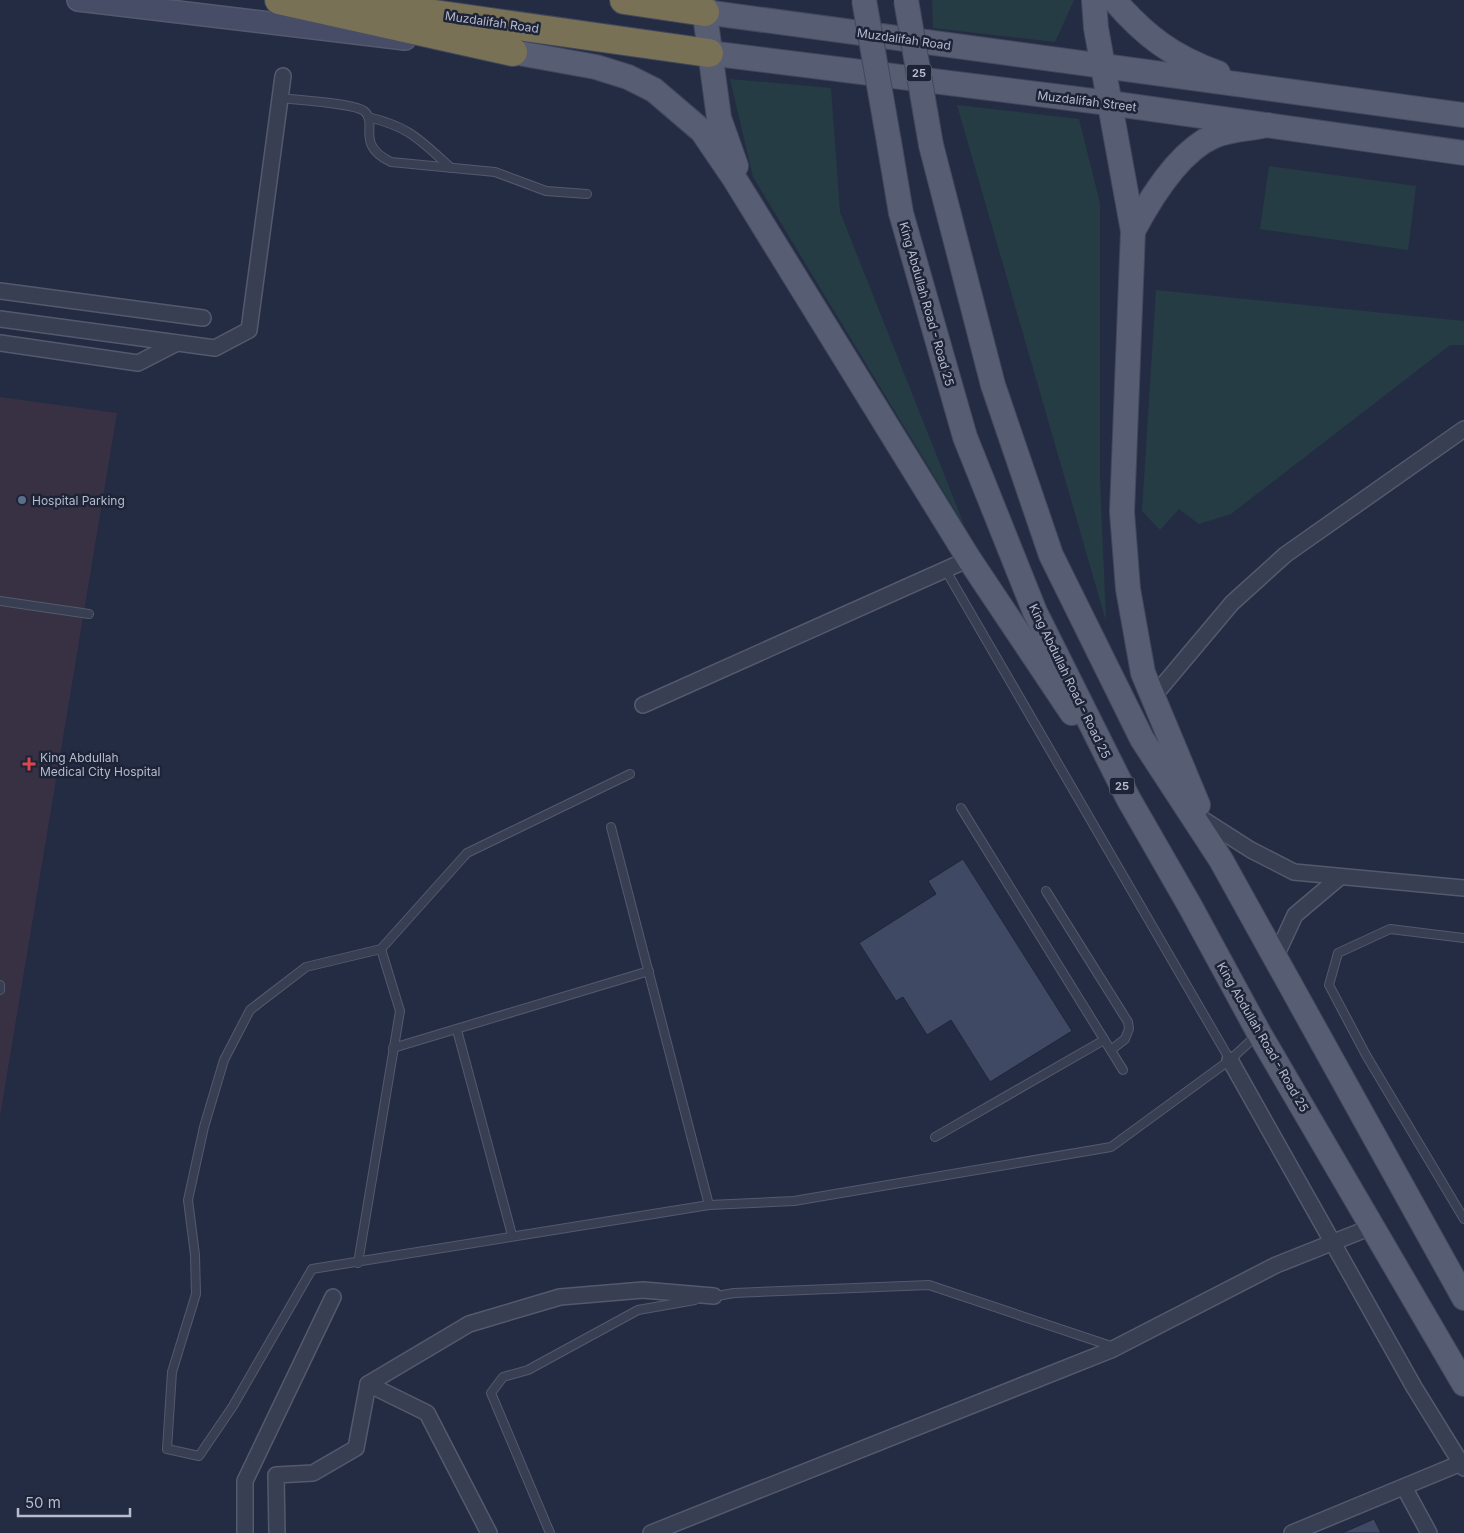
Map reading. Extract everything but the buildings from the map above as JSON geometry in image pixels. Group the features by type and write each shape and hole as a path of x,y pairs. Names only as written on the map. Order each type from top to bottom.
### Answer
{"highway":[{"path":"280,0 514,52"},
{"name":"Muzdalifah Road","path":"335,0 709,53"},
{"path":"624,0 704,6"}],"main road":[{"name":"King Abdullah Road - Road 25","path":"864,0 902,213 966,438 1035,612 1128,798 1190,906 1259,1033 1374,1226 1464,1384"},
{"name":"25","path":"906,0 931,145 992,385 1051,555 1142,739 1221,860 1464,1298"},
{"path":"1094,0 1110,103 1134,232 1122,512 1128,589 1143,673 1221,860"},
{"path":"1114,0 1138,27 1164,48 1201,67 1265,88"},
{"path":"704,6 719,118 747,198"},
{"name":"Muzdalifah Road","path":"704,6 1104,66"},
{"path":"514,52 596,66 628,76 654,90 702,131 747,198 969,558 1128,798"},
{"name":"Muzdalifah Street","path":"709,53 1110,103 1464,153"},
{"path":"1104,66 1458,113"},
{"path":"1134,232 1150,200 1182,159 1214,136 1268,126"}],"street":[{"path":"78,0 514,52"},
{"path":"0,318 215,348 249,330 282,76"},
{"path":"0,291 203,318"},
{"path":"0,343 138,363 176,343"},
{"path":"1153,698 1232,604 1285,555 1464,428"},
{"path":"643,705 969,558"},
{"path":"1204,820 1251,850 1294,872 1464,888"},
{"path":"1275,958 1295,915 1340,877"},
{"path":"1230,1060 1414,1387 1463,1465 1292,1533"},
{"path":"651,1533 1116,1348 1276,1265 1374,1226"},
{"path":"277,1533 276,1475 313,1473 356,1448 368,1384 469,1324 560,1297 643,1290 714,1296"},
{"path":"244,1533 244,1482 332,1297"},
{"path":"368,1384 427,1413 489,1533"},
{"path":"1404,1487 1429,1533"}],"lane":[{"path":"280,98 352,107 364,111 368,117 371,146 377,155 390,162 495,172 546,191 587,194"},
{"path":"368,117 393,123 406,129 452,168"},
{"path":"945,569 1230,1060"},
{"path":"0,601 89,614"},
{"path":"630,774 468,853 381,949 306,967 250,1010 224,1060 204,1127 188,1200 195,1255 196,1294 172,1372 167,1449 199,1456 233,1406 312,1269 709,1204 794,1202 1111,1147 1230,1060 1259,1033"},
{"path":"961,808 1123,1070"},
{"path":"611,827 709,1204"},
{"path":"1046,891 1128,1022 1130,1029 1125,1039 1111,1050"},
{"path":"1464,938 1390,929 1338,953 1329,984 1366,1055 1464,1219"},
{"path":"358,1262 400,1011 381,949"},
{"path":"393,1048 648,971"},
{"path":"0,985 0,990"},
{"path":"457,1030 512,1235"},
{"path":"935,1137 1104,1040"},
{"path":"550,1533 491,1393 503,1377 528,1370 638,1310 734,1293 929,1285 1116,1348"}],"shaded area":[{"path":"932,0 1074,0 1055,42 933,28"},
{"path":"730,79 831,88 840,212 965,527 753,177"},
{"path":"957,105 1079,119 1100,203 1100,479 1106,621"},
{"path":"1269,166 1416,186 1408,250 1260,229"},
{"path":"1156,290 1464,321 1464,345 1450,345 1231,514 1199,524 1179,509 1160,530 1142,511"},
{"name":"King Abdullah Medical City Hospital","path":"0,397 117,413 0,1116"}],"place":[{"name":"Hospital Parking","path":"22,500"},
{"name":"King Abdullah Medical City Hospital","path":"29,764"}]}
